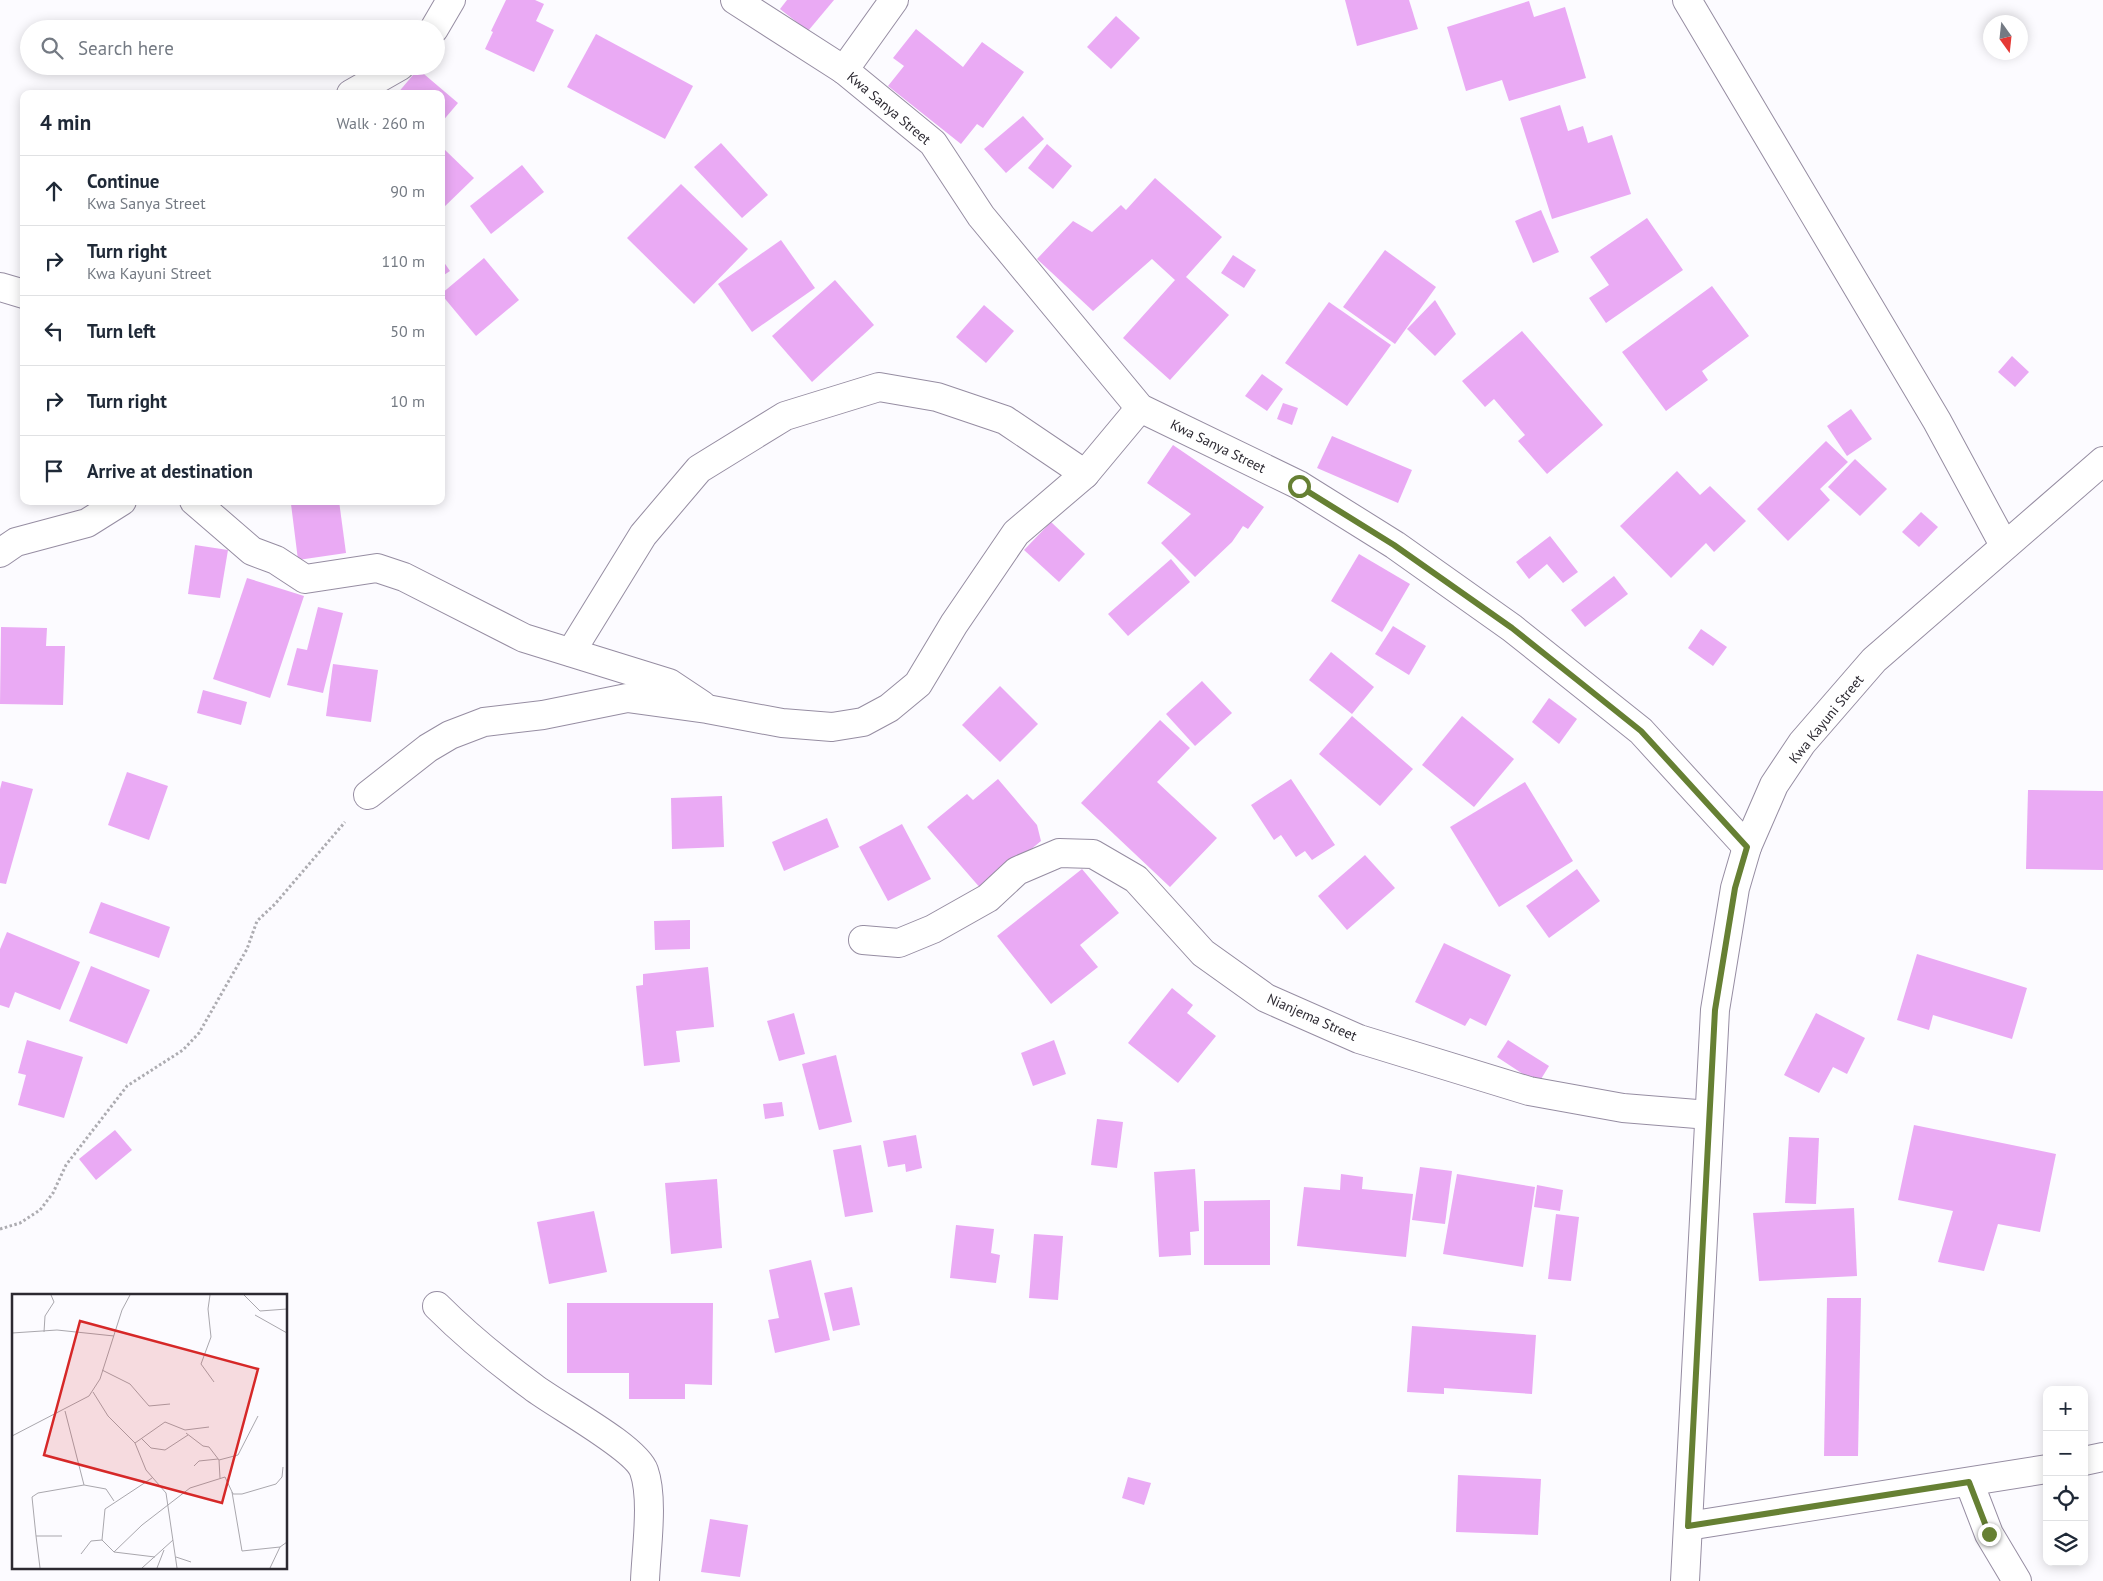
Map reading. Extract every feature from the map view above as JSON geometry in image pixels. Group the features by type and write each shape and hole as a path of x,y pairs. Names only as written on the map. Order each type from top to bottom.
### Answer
{"street":[{"path":"439,20 451,0"},
{"name":"Kwa Sanya Street","path":"735,0 844,70 933,143 982,216 1140,408 1299,486 1394,545 1512,628 1641,731 1747,847"},
{"path":"844,70 894,0"},
{"path":"1687,0 1932,413 2004,545"},
{"path":"358,90 384,75"},
{"path":"0,287 20,293"},
{"path":"571,652 643,534 699,469 785,416 879,387 937,397 1005,420 1085,474"},
{"path":"368,795 428,748 450,735 484,722 543,715 627,698 707,709 782,723 832,727 863,722 889,708 918,684 954,624 1016,533 1085,474 1140,408"},
{"name":"Kwa Kayuni Street","path":"1685,1581 1715,1010 1735,888 1747,847 1774,785 1802,743 1874,660 2004,545 2103,461"},
{"path":"0,553 16,542 87,523 116,505"},
{"path":"199,505 252,551 276,560 305,579 377,568 404,577 524,638 669,683 707,709"},
{"name":"Nianjema Street","path":"863,940 899,943 933,929 988,898 1018,871 1060,853 1093,854 1136,880 1203,953 1266,998 1360,1039 1529,1091 1623,1108 1709,1115"},
{"path":"437,1306 473,1341 534,1389 622,1446 644,1469 648,1492 645,1581"},
{"path":"2088,1460 2103,1457"},
{"path":"1688,1526 2043,1470"},
{"path":"1969,1482 1989,1534 2017,1581"}],"path":[{"path":"0,1229 20,1223 40,1210 53,1193 66,1165 127,1086 184,1050 199,1033 247,949 256,921 275,904 368,795"}],"building":[{"path":"506,0 535,0 544,4 536,21 554,30 534,72 485,49 493,32 491,31"},
{"path":"787,0 834,0 808,31 780,9"},
{"path":"1345,0 1409,0 1418,29 1357,46"},
{"path":"1529,1 1534,17 1565,7 1586,78 1509,101 1502,80 1466,91 1447,27"},
{"path":"1116,16 1140,38 1111,69 1087,47"},
{"path":"916,29 963,67 982,42 1024,72 983,128 977,124 961,144 888,86 904,66 893,58"},
{"path":"596,34 693,86 665,139 567,87"},
{"path":"413,75 425,75 443,90 400,90"},
{"path":"445,92 458,103 445,118"},
{"path":"1560,105 1568,131 1583,126 1588,143 1612,135 1631,194 1552,219 1520,118"},
{"path":"1023,116 1044,139 1006,173 984,149"},
{"path":"721,143 768,195 742,218 694,167"},
{"path":"1047,144 1072,166 1053,189 1028,168"},
{"path":"445,150 474,178 445,206"},
{"path":"522,165 544,192 491,234 470,206"},
{"path":"1155,178 1222,237 1186,277 1229,315 1170,380 1123,338 1175,280 1152,259 1093,311 1037,259 1073,221 1092,232 1121,205 1126,210"},
{"path":"681,184 748,249 694,304 627,238"},
{"path":"1541,210 1559,252 1533,263 1515,221"},
{"path":"1647,218 1683,270 1606,323 1589,298 1609,285 1590,257"},
{"path":"781,240 815,288 752,332 718,284"},
{"path":"1385,250 1436,287 1395,344 1343,307"},
{"path":"1233,255 1256,270 1244,288 1221,273"},
{"path":"484,258 519,300 476,336 445,299 445,291"},
{"path":"445,264 450,271 445,274"},
{"path":"835,280 874,325 812,382 772,336"},
{"path":"1712,286 1749,336 1702,371 1708,380 1666,411 1622,352"},
{"path":"1435,300 1456,334 1435,356 1407,329"},
{"path":"1329,302 1391,345 1347,406 1285,363"},
{"path":"984,305 1014,331 986,363 956,337"},
{"path":"1522,331 1603,425 1547,474 1518,441 1525,435 1494,399 1485,407 1462,381"},
{"path":"2012,356 2029,372 2015,387 1998,372"},
{"path":"1262,374 1283,389 1267,411 1245,396"},
{"path":"1283,403 1298,408 1292,425 1277,419"},
{"path":"1851,409 1872,439 1847,456 1827,426"},
{"path":"1332,436 1412,470 1398,503 1317,468"},
{"path":"1826,441 1848,462 1820,489 1830,500 1788,541 1757,509"},
{"path":"1173,445 1264,507 1248,529 1243,526 1232,542 1195,577 1161,543 1191,514 1147,483"},
{"path":"1855,459 1887,489 1860,516 1828,487"},
{"path":"1677,471 1700,495 1710,486 1746,521 1714,552 1706,543 1671,578 1620,526"},
{"path":"291,505 340,505 346,553 298,560"},
{"path":"1921,512 1938,527 1919,547 1902,532"},
{"path":"1051,522 1085,554 1059,582 1024,550"},
{"path":"1550,536 1578,572 1563,583 1547,564 1529,579 1516,562"},
{"path":"195,545 228,550 220,598 188,594"},
{"path":"1359,554 1410,584 1382,632 1331,601"},
{"path":"1171,559 1190,582 1128,636 1108,614"},
{"path":"1614,576 1628,594 1585,627 1571,610"},
{"path":"247,578 304,596 270,698 213,679"},
{"path":"318,607 343,613 323,693 287,685 297,648 307,650"},
{"path":"1393,626 1426,646 1409,675 1375,654"},
{"path":"1,627 47,628 46,646 65,646 63,705 0,704"},
{"path":"1701,629 1727,647 1713,666 1688,648"},
{"path":"1331,652 1374,687 1352,714 1309,680"},
{"path":"333,664 378,670 371,722 326,716"},
{"path":"1202,681 1232,713 1195,746 1166,714"},
{"path":"1000,686 1038,724 1000,762 962,725"},
{"path":"203,690 247,702 241,725 197,713"},
{"path":"1549,698 1577,719 1559,744 1532,722"},
{"path":"1352,716 1413,769 1380,806 1319,754"},
{"path":"1462,716 1514,759 1474,807 1422,765"},
{"path":"1160,720 1190,748 1157,782 1217,838 1170,887 1081,803"},
{"path":"127,772 168,786 149,840 108,825"},
{"path":"998,779 1037,825 1041,841 982,890 927,827 967,794 973,800"},
{"path":"1291,779 1335,845 1312,860 1305,851 1296,857 1281,835 1274,840 1251,805"},
{"path":"2,781 33,789 6,884 0,883 0,789"},
{"path":"1525,782 1573,861 1499,907 1450,827"},
{"path":"2028,790 2103,791 2103,870 2026,869"},
{"path":"722,796 724,847 672,849 671,798"},
{"path":"827,818 839,847 784,871 772,842"},
{"path":"902,824 931,879 888,901 859,847"},
{"path":"1365,855 1395,888 1347,930 1318,896"},
{"path":"1082,869 1119,913 1080,945 1098,967 1051,1004 997,936"},
{"path":"1577,869 1600,901 1549,938 1526,906"},
{"path":"101,902 170,927 159,958 89,933"},
{"path":"690,920 690,949 655,950 654,921"},
{"path":"7,932 80,962 60,1010 15,992 9,1008 0,1005 0,949"},
{"path":"1444,943 1511,975 1486,1026 1470,1018 1465,1026 1415,1002"},
{"path":"1917,954 2027,988 2012,1039 1933,1015 1929,1030 1897,1020"},
{"path":"91,966 150,990 127,1044 69,1021"},
{"path":"708,967 714,1027 676,1031 680,1062 644,1066 636,986 643,985 643,974"},
{"path":"1172,988 1193,1005 1187,1013 1216,1036 1178,1083 1128,1043"},
{"path":"794,1013 805,1054 779,1061 767,1021"},
{"path":"1816,1013 1865,1038 1847,1074 1833,1067 1819,1093 1784,1075"},
{"path":"27,1040 83,1057 64,1118 18,1105 26,1075 18,1073"},
{"path":"1054,1040 1066,1074 1033,1086 1021,1053"},
{"path":"1508,1040 1549,1066 1538,1084 1497,1057"},
{"path":"836,1055 852,1122 819,1130 802,1064"},
{"path":"782,1102 784,1116 765,1119 763,1104"},
{"path":"1097,1119 1123,1122 1117,1168 1091,1165"},
{"path":"1914,1125 2056,1154 2040,1232 1998,1224 1984,1271 1938,1262 1953,1211 1898,1200"},
{"path":"115,1130 132,1150 96,1180 79,1159"},
{"path":"916,1135 922,1168 906,1172 905,1164 888,1167 883,1141"},
{"path":"1789,1137 1819,1138 1816,1204 1785,1203"},
{"path":"861,1145 873,1212 845,1217 833,1150"},
{"path":"1420,1167 1452,1171 1445,1224 1412,1220"},
{"path":"1195,1169 1199,1231 1190,1232 1191,1255 1159,1257 1154,1172"},
{"path":"1341,1174 1363,1177 1362,1189 1413,1194 1406,1257 1297,1246 1304,1187 1340,1190"},
{"path":"1457,1174 1535,1187 1523,1267 1443,1254"},
{"path":"717,1179 722,1248 671,1254 665,1183"},
{"path":"1537,1185 1563,1190 1560,1211 1534,1207"},
{"path":"1270,1200 1270,1265 1204,1265 1204,1201"},
{"path":"1854,1208 1857,1276 1759,1281 1753,1213"},
{"path":"594,1211 607,1272 549,1284 537,1222"},
{"path":"1556,1214 1579,1217 1571,1281 1548,1279"},
{"path":"956,1225 994,1229 991,1253 1000,1255 996,1283 950,1278"},
{"path":"1034,1234 1063,1236 1058,1300 1029,1298"},
{"path":"811,1260 830,1340 775,1353 768,1320 779,1318 769,1270"},
{"path":"852,1287 860,1325 833,1331 824,1293"},
{"path":"1827,1298 1861,1298 1858,1456 1824,1456"},
{"path":"567,1303 713,1303 712,1385 685,1384 685,1399 629,1399 629,1373 567,1373"},
{"path":"1412,1326 1536,1335 1532,1394 1444,1388 1444,1394 1407,1392"},
{"path":"1458,1475 1541,1479 1538,1535 1456,1532"},
{"path":"1128,1477 1151,1483 1144,1505 1122,1498"},
{"path":"710,1519 748,1525 740,1577 701,1572"}],"route":[{"path":"1299,486 1394,545 1512,628 1641,731 1747,847 1735,888 1715,1010 1688,1526 1969,1482 1989,1534"}]}
